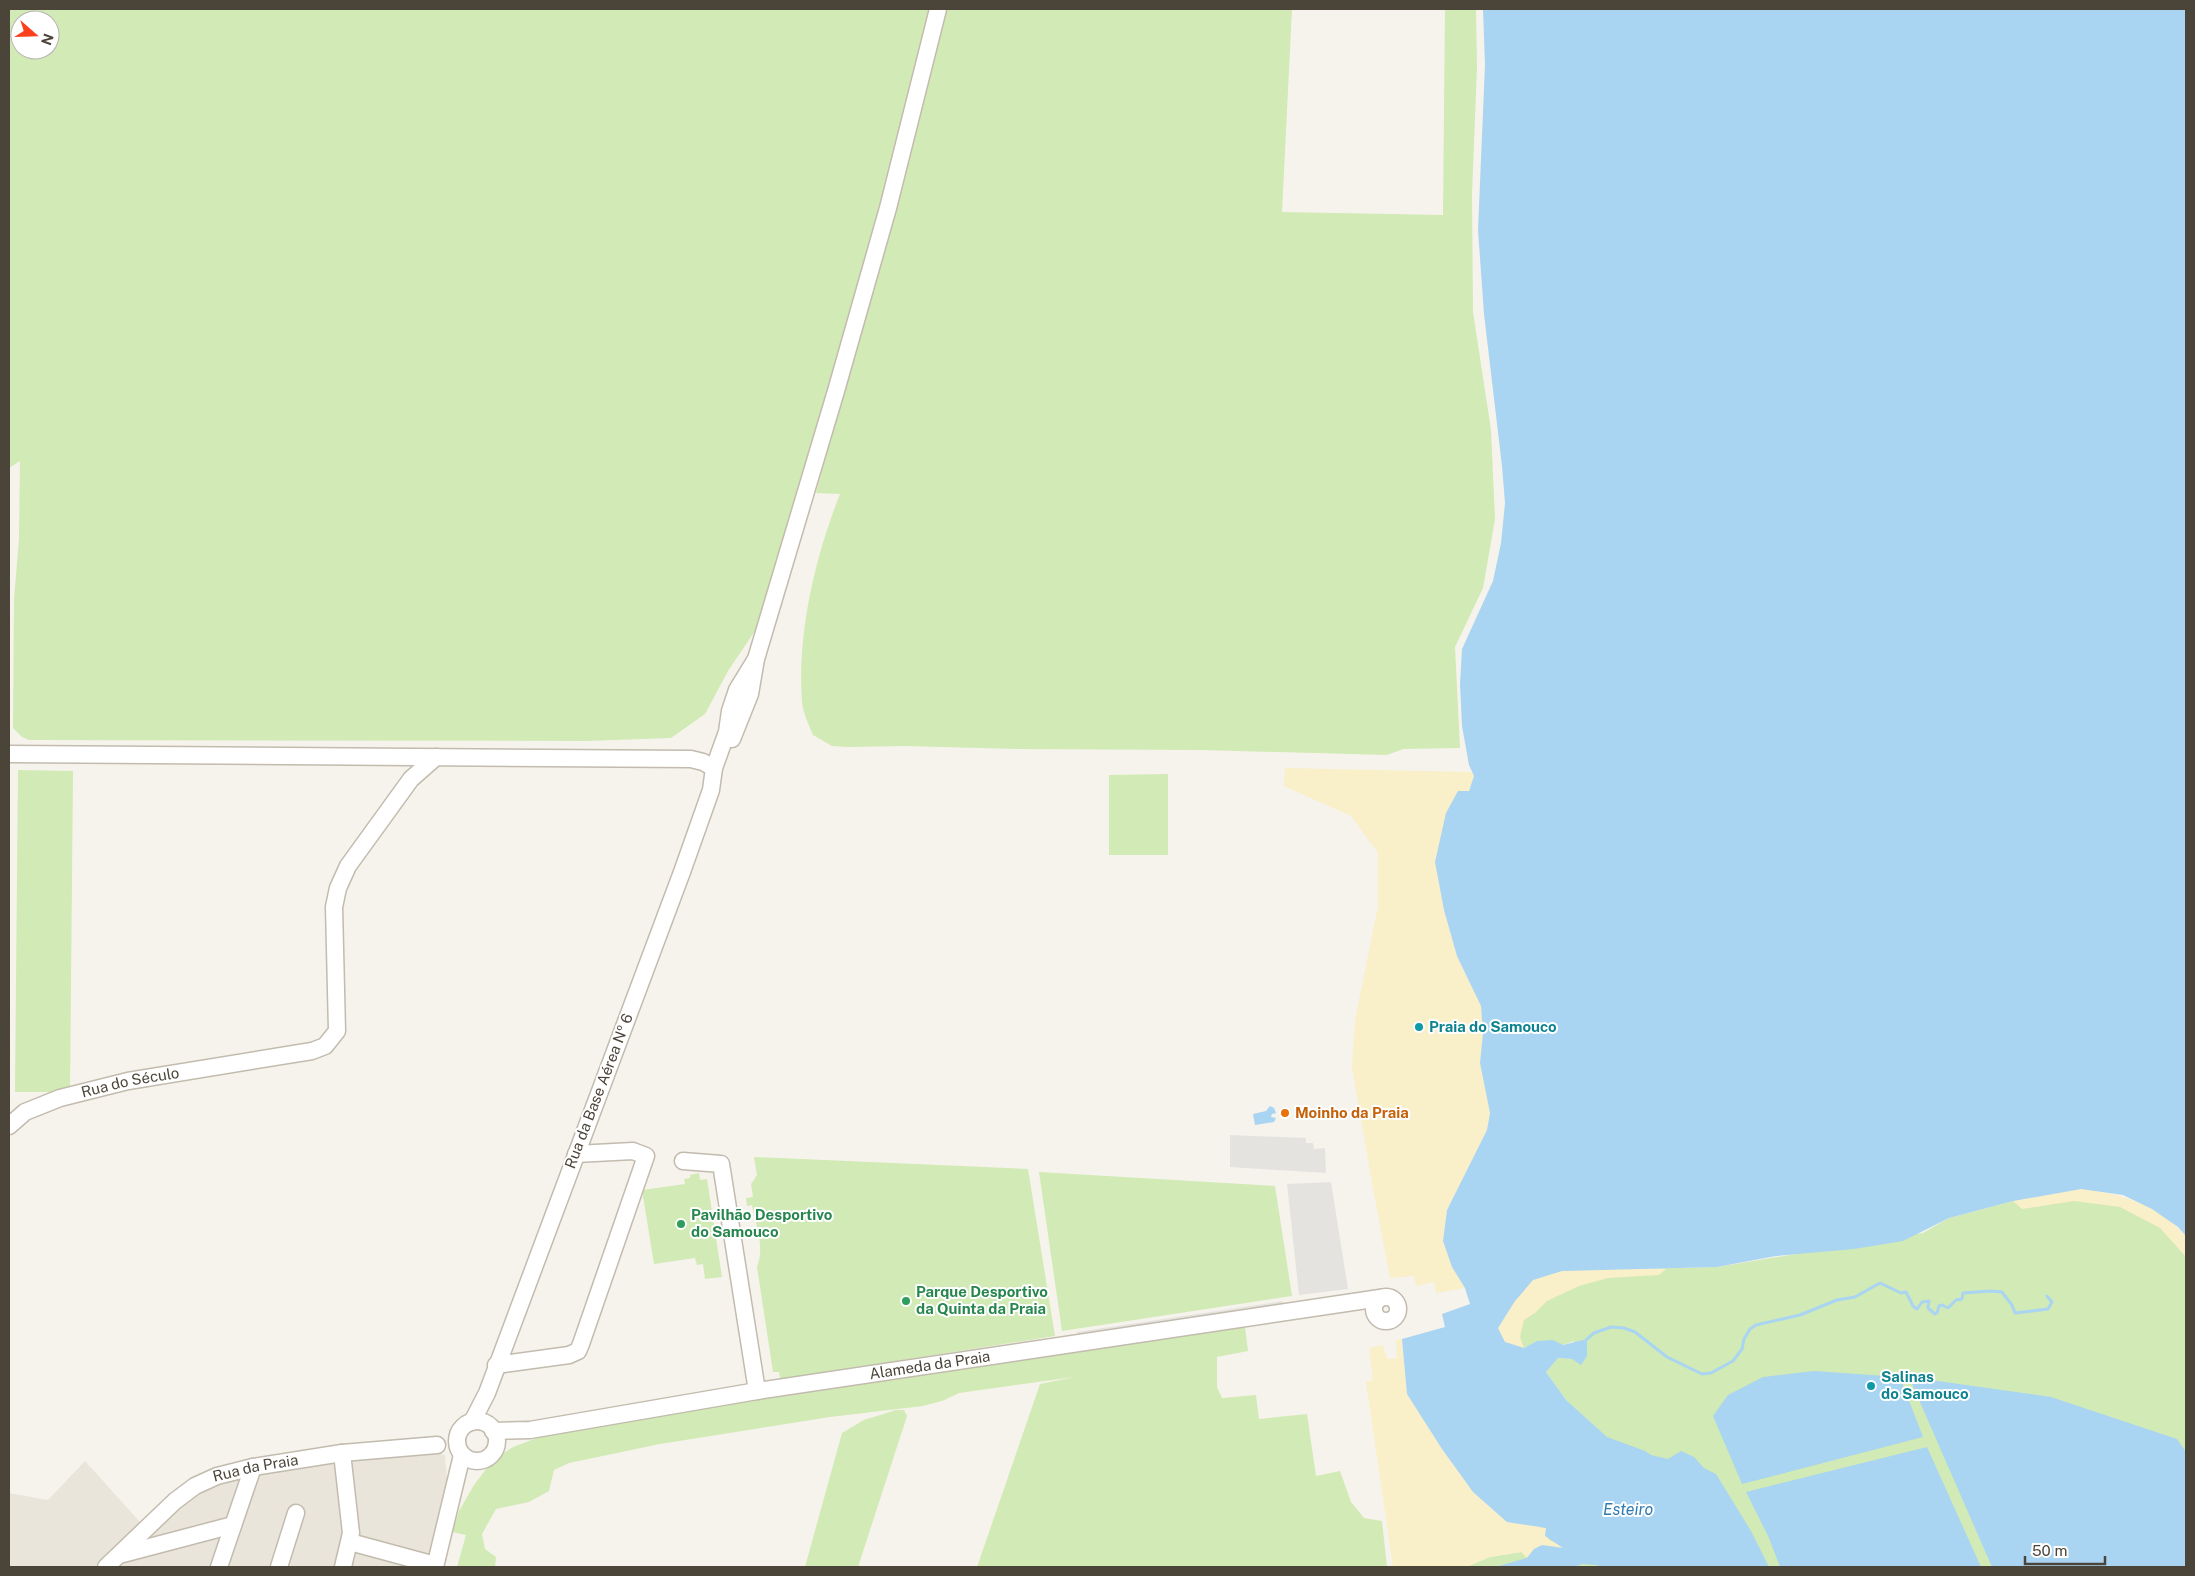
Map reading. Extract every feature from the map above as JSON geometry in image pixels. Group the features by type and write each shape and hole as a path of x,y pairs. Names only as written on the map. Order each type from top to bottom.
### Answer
{"street":[{"path":"711,790 721,772 733,734 745,710 750,694 756,659 888,208 938,9"},
{"path":"711,790 714,768 727,732 730,711 737,690 756,659"},
{"path":"9,754 691,759 704,762 714,768"},
{"path":"398,757 409,768 411,779"},
{"name":"Rua do Século","path":"9,1126 25,1112 60,1098 79,1093 128,1081 260,1061 319,1049 337,1031 334,907 338,888 348,866 411,779 436,757"},
{"name":"Rua da Base Aérea Nº 6","path":"487,1431 487,1393 496,1365 682,872 711,790"},
{"path":"496,1365 569,1355 578,1351 581,1344 646,1156 633,1151 576,1154"},
{"path":"683,1161 721,1164 757,1391"},
{"path":"1388,1296 1397,1302 1397,1316 1389,1321 1379,1319 1376,1316 1374,1307 1380,1298 1388,1296"},
{"name":"Alameda da Praia","path":"487,1431 525,1430 757,1391 1380,1298"},
{"name":"Alameda da Praia","path":"1337,1304 1360,1304 1376,1316"},
{"path":"467,1424 487,1431 489,1457 470,1458 457,1443 459,1433 467,1424"},
{"name":"Rua da Praia","path":"106,1567 175,1501 195,1486 217,1476 342,1453 437,1444"},
{"path":"342,1453 351,1533 343,1567"},
{"path":"350,1542 435,1566 450,1504 470,1458"},
{"path":"219,1567 253,1468"},
{"path":"279,1567 296,1514"},
{"path":"119,1555 233,1525"}],"shaded area":[{"path":"1230,1135 1306,1138 1306,1143 1313,1143 1314,1149 1325,1148 1326,1173 1230,1167"},
{"path":"1331,1182 1348,1289 1299,1295 1287,1184"},
{"path":"1283,1301 1284,1308 1078,1340 1077,1332"},
{"path":"428,1452 445,1455 448,1494 427,1567 9,1567 9,1493 48,1500 85,1461 141,1523 203,1473"}],"green space":[{"path":"9,9 930,9 872,248 807,471 755,631 728,671 705,714 671,738 586,741 29,740 22,737 13,728 14,599 19,539 20,461 9,468"},
{"path":"942,9 1292,9 1282,212 1443,215 1445,9 1476,9 1477,67 1472,194 1473,312 1491,430 1495,519 1483,588 1455,647 1460,748 1403,749 1387,755 1200,750 848,747 832,746 813,735 802,702 801,676 805,623 823,544 840,494 816,493"},
{"path":"18,770 73,771 70,1092 15,1092"},
{"path":"1168,774 1168,855 1109,855 1109,775"},
{"name":"Parque Desportivo da Quinta da Praia","path":"754,1157 1028,1169 1055,1336 784,1379 781,1384 779,1372 773,1372 757,1267 760,1251 759,1236 752,1205 747,1206 746,1198 753,1197 751,1184 757,1175"},
{"path":"1039,1172 1275,1186 1292,1296 1062,1331"},
{"name":"Pavilhão Desportivo do Samouco","path":"699,1173 700,1180 707,1179 722,1277 705,1279 703,1264 697,1265 695,1258 654,1264 642,1190 685,1184 684,1179"},
{"name":"Salinas do Samouco","path":"2081,1189 2186,1236 2186,1567 1466,1567 1490,1557 1521,1552 1606,1437 1566,1400 1546,1372 1558,1358 1572,1359 1574,1341 1563,1345 1553,1341 1543,1341 1524,1348 1505,1342 1562,1271 1717,1267 1923,1233 1949,1218 2013,1201"},
{"path":"1245,1326 1248,1351 1217,1357 1217,1387 1222,1398 1256,1395 1259,1419 1307,1414 1316,1476 1340,1471 1351,1502 1364,1518 1382,1521 1387,1567 977,1567 1040,1384 1074,1377 959,1393 942,1401 923,1406 830,1417 660,1444 569,1463 554,1470 549,1491 529,1502 496,1509 482,1534 485,1549 496,1557 495,1567 457,1567 466,1535 452,1532 459,1511 474,1485 493,1460 513,1447 537,1438 581,1427 743,1394"},
{"path":"896,1410 904,1410 907,1416 858,1567 805,1567 842,1433 864,1420"}],"sand":[{"name":"Praia do Samouco","path":"1285,768 1472,772 1474,776 1469,791 1435,862 1444,910 1457,956 1481,1006 1483,1033 1480,1063 1490,1112 1487,1130 1447,1210 1443,1241 1452,1267 1465,1288 1436,1293 1434,1282 1416,1286 1414,1276 1390,1278 1352,1067 1355,1020 1378,906 1378,853 1351,816 1284,786"},
{"path":"2081,1189 2125,1197 2163,1216 2186,1236 2186,1257 2160,1228 2120,1207 2074,1201 2022,1209 2013,1201"},
{"path":"1601,1269 1666,1269 1659,1275 1608,1278 1579,1286 1547,1301 1535,1313 1524,1320 1520,1337 1524,1348 1505,1342 1498,1328 1517,1296 1532,1280 1538,1276 1555,1272"},
{"path":"1402,1339 1407,1394 1442,1449 1473,1492 1507,1522 1547,1528 1549,1540 1559,1544 1563,1549 1550,1546 1534,1549 1527,1558 1521,1552 1490,1557 1466,1567 1393,1567 1366,1382 1373,1380 1369,1348 1383,1345 1387,1359 1397,1358 1396,1340"}],"water":[{"name":"Esteiro","path":"1483,9 2186,9 2186,1236 2178,1227 2152,1209 2123,1195 2081,1189 2013,1201 1949,1218 1903,1241 1854,1249 1776,1256 1717,1267 1562,1271 1533,1280 1515,1301 1498,1328 1505,1342 1524,1348 1537,1341 1553,1340 1563,1345 1587,1339 1587,1356 1581,1365 1572,1359 1558,1358 1546,1372 1566,1400 1607,1437 1651,1455 1668,1459 1681,1451 1694,1457 1704,1468 1716,1474 1751,1531 1769,1567 1599,1567 1597,1565 1582,1564 1575,1567 1495,1567 1527,1558 1534,1549 1542,1545 1563,1548 1545,1536 1546,1528 1507,1522 1473,1492 1442,1449 1407,1394 1402,1339 1445,1327 1442,1314 1470,1304 1465,1288 1452,1267 1443,1241 1447,1210 1487,1130 1490,1113 1480,1063 1483,1033 1481,1006 1457,956 1444,910 1435,862 1446,813 1458,791 1469,791 1474,776 1469,765 1462,726 1460,684 1462,649 1493,581 1501,543 1505,503 1484,314 1478,230 1485,65"},
{"path":"1270,1106 1274,1108 1276,1113 1272,1114 1271,1117 1276,1118 1274,1122 1255,1125 1253,1114 1266,1111"},
{"path":"1814,1371 1900,1377 1923,1437 1742,1484 1713,1416 1728,1395 1763,1377"},
{"path":"1909,1377 2051,1397 2177,1439 2186,1452 2186,1567 1992,1567"},
{"path":"1927,1447 1981,1567 1780,1567 1769,1538 1746,1492"}],"waterway":[{"path":"1587,1339 1594,1333 1611,1327 1624,1328 1635,1332 1667,1357 1702,1374 1711,1373 1733,1361 1742,1349 1744,1339 1750,1329 1756,1325 1800,1315 1837,1300 1855,1297 1880,1283 1901,1293 1906,1292 1913,1306 1917,1309 1922,1302 1929,1301 1928,1308 1935,1314 1939,1306 1942,1305 1948,1308 1956,1300 1962,1299 1963,1293 2002,1292 2012,1305 2015,1313 2048,1309 2052,1302 2047,1296"}],"place":[{"name":"Praia do Samouco","path":"1419,1027"},
{"name":"Moinho da Praia","path":"1285,1113"},
{"name":"Pavilhão Desportivo do Samouco","path":"681,1224"},
{"name":"Parque Desportivo da Quinta da Praia","path":"906,1301"},
{"name":"Salinas do Samouco","path":"1871,1386"}]}
